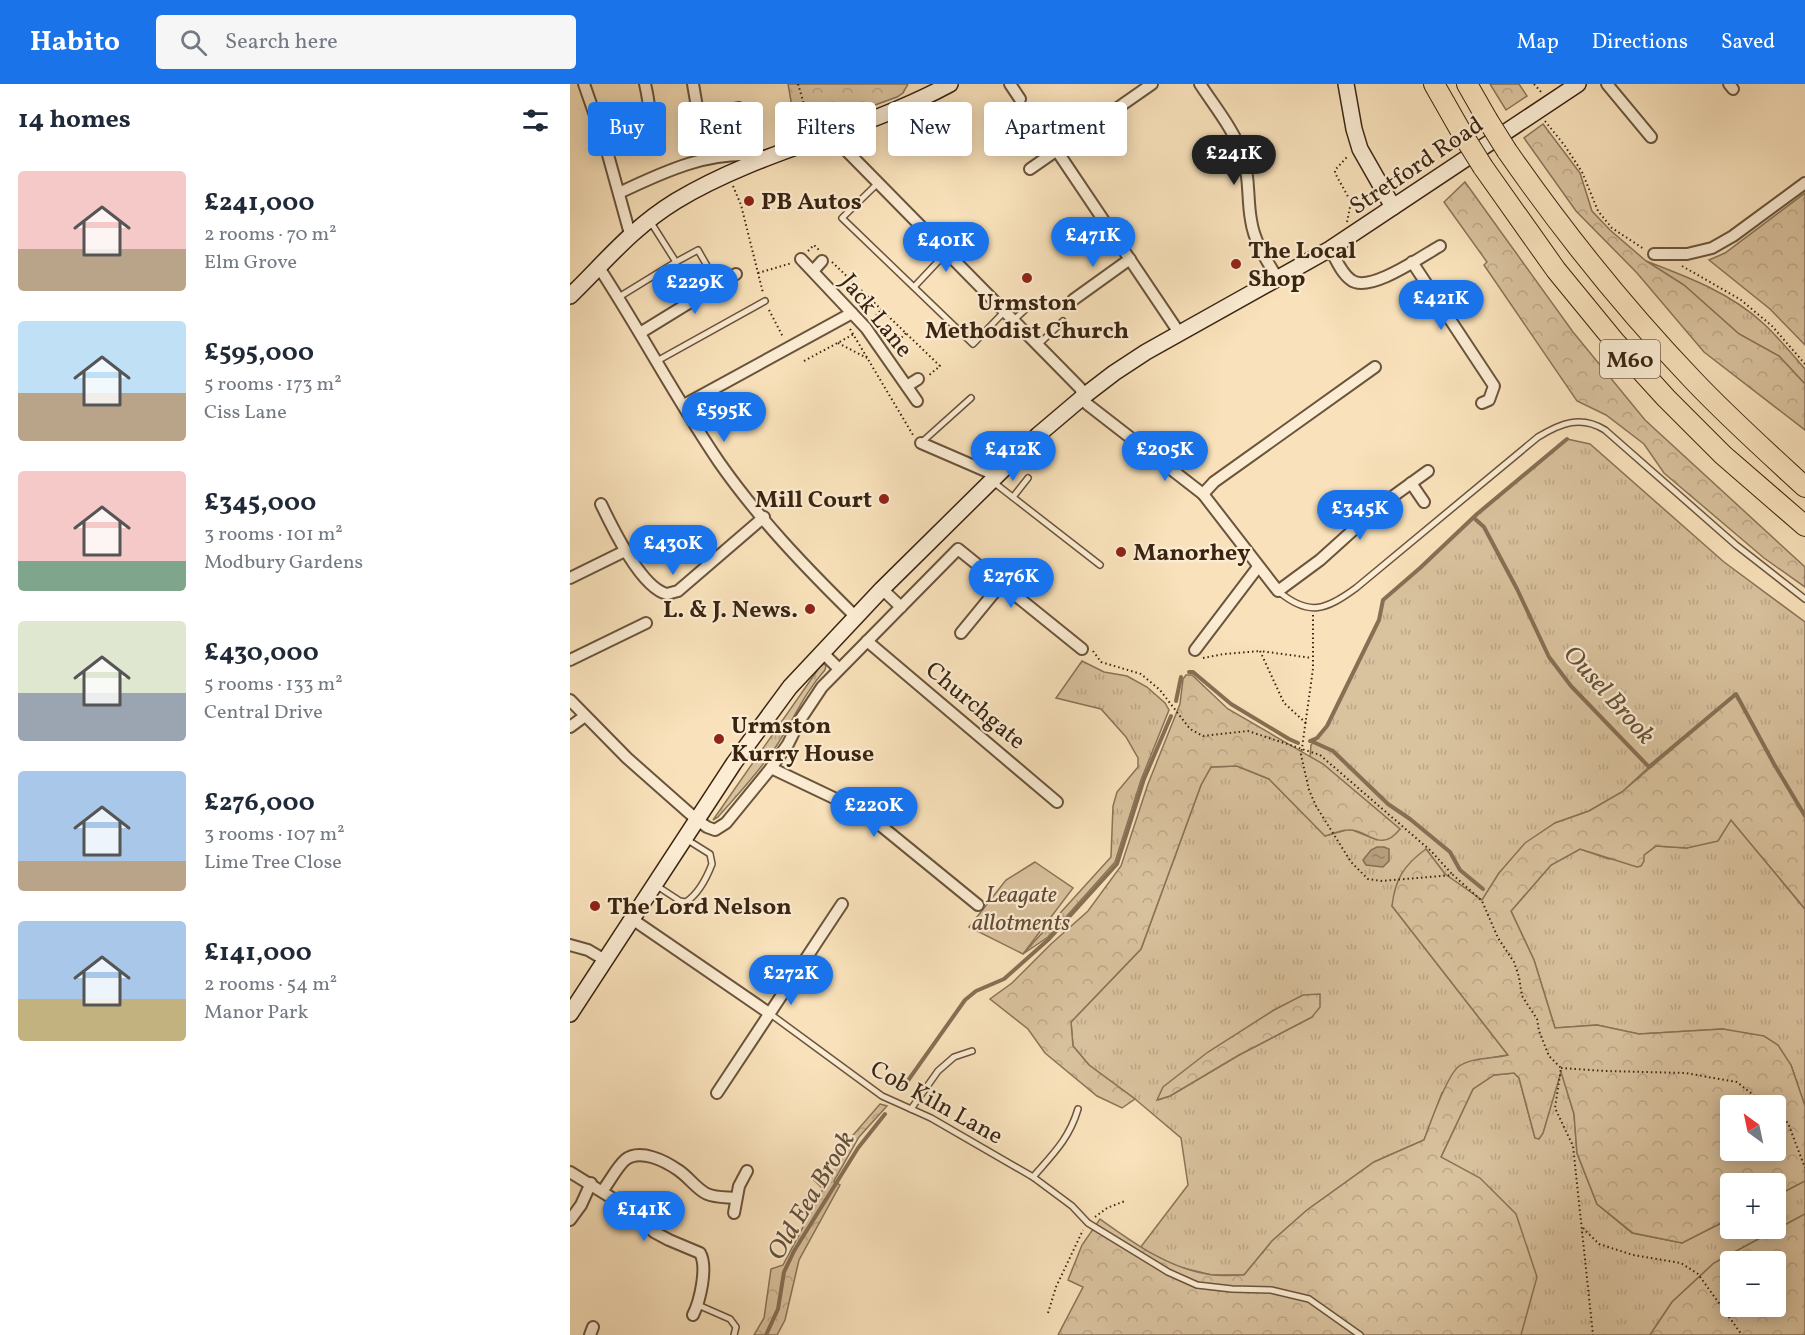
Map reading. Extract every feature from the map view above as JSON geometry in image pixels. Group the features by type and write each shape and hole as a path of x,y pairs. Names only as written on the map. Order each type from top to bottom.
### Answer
{"highway":[{"name":"M60","path":"1434,84 1483,167 1556,270 1614,342 1723,455 1805,526"},
{"name":"M60","path":"1467,84 1507,151 1542,201 1643,323 1693,380 1805,487"},
{"name":"M60","path":"1748,434 1805,477"}],"main road":[{"path":"876,117 903,107 950,84"},
{"path":"1346,84 1354,129 1360,148 1393,207"},
{"name":"Stretford Road","path":"570,1014 696,819 790,687 882,589 993,478 1084,396 1130,362 1330,249 1578,84"},
{"path":"570,296 630,234 649,219 692,192 775,154"}],"street":[{"path":"584,84 590,102"},
{"path":"645,84 649,102"},
{"path":"693,84 696,102"},
{"path":"1010,84 1020,99"},
{"path":"1127,102 1152,84"},
{"path":"1200,84 1231,131 1243,156 1253,231 1278,279"},
{"path":"1607,84 1651,137"},
{"path":"619,193 660,174 706,159 736,154 766,157"},
{"path":"608,156 630,234"},
{"path":"852,156 1080,388 1088,404 1203,494 1278,591 1320,560 1362,520 1428,471"},
{"path":"1030,169 1050,156"},
{"path":"1059,156 1180,333"},
{"path":"1654,254 1687,254 1712,248 1733,236 1805,183"},
{"path":"1330,249 1351,281 1362,285 1378,281 1440,246"},
{"path":"813,271 824,258"},
{"name":"Jack Lane","path":"801,259 848,315 867,326 917,401"},
{"path":"1072,300 1130,259"},
{"path":"1412,262 1494,386 1489,400 1482,403"},
{"path":"598,266 719,461 810,570 856,616"},
{"path":"640,333 736,274"},
{"path":"684,405 848,315"},
{"path":"1203,494 1214,482 1375,368"},
{"path":"907,386 918,379"},
{"path":"921,443 993,478"},
{"path":"1411,483 1424,502"},
{"path":"601,504 625,551 656,589 672,594 764,517"},
{"path":"570,700 627,758 696,819 711,829 722,826 771,768 788,744 810,704 839,669 958,549 1082,649"},
{"path":"570,578 625,551"},
{"path":"1197,655 1258,567"},
{"path":"961,633 1002,583"},
{"path":"882,589 901,607"},
{"path":"570,660 646,623"},
{"name":"Churchgate","path":"867,641 1057,802"},
{"path":"822,652 839,669"},
{"path":"570,727 585,716"},
{"path":"771,768 857,809 978,905"},
{"path":"717,1092 842,904"},
{"path":"632,919 769,1013"},
{"path":"570,945 588,950 605,960"},
{"path":"603,1190 625,1160 634,1155 641,1155 654,1158 679,1170 708,1195 736,1198"},
{"path":"734,1213 736,1198 747,1171"},
{"path":"570,1172 603,1190 654,1232 700,1253 704,1258 704,1265 696,1310"},
{"path":"570,1220 581,1205 591,1183"}],"lane":[{"path":"878,183 842,218 974,344 1004,312"},
{"path":"649,219 676,262"},
{"path":"619,298 698,250 718,285"},
{"path":"914,287 946,253"},
{"path":"657,361 765,301"},
{"path":"1013,321 1029,306"},
{"path":"1037,346 1063,321"},
{"path":"921,443 971,398"},
{"path":"1278,591 1292,602 1313,609 1334,603 1356,588 1538,437 1557,426 1580,421 1597,425 1612,435 1736,545 1805,599"},
{"path":"993,478 1013,497 1100,565"},
{"path":"1013,497 1028,478"},
{"path":"654,885 686,903 692,898 710,870 712,858 710,854 684,838"},
{"name":"Cob Kiln Lane","path":"769,1013 882,1096 931,1118 1033,1177 1072,1206 1088,1222 1136,1253 1197,1285 1271,1290 1308,1299 1360,1335"},
{"path":"911,1109 938,1071 954,1057 972,1051"},
{"path":"1033,1177 1062,1143 1072,1127 1078,1109"},
{"path":"696,1310 730,1319 736,1327 734,1335"}],"path":[{"path":"798,84 803,102"},
{"path":"1550,103 1555,112 1544,121 1565,146 1582,172 1598,211 1611,228 1654,254"},
{"path":"1354,234 1347,221 1351,202 1335,170 1350,154 1360,148"},
{"path":"728,174 741,205 765,301 789,347"},
{"path":"758,273 801,259 814,245 824,258 940,366 923,380 918,379"},
{"path":"1667,255 1672,263 1681,265 1741,300 1772,326 1805,364"},
{"path":"804,361 854,335 867,326 882,310"},
{"path":"848,315 854,335 867,358 917,441 921,443"},
{"path":"892,347 906,333"},
{"path":"838,343 867,358"},
{"path":"1313,609 1313,669 1302,750 1304,770 1316,806 1351,861 1368,879 1382,881 1453,874"},
{"path":"1082,649 1091,649 1101,662 1141,674 1160,690 1190,729 1203,736 1248,731 1320,755 1356,785 1431,851 1482,901 1498,938 1514,962 1522,996 1537,1019 1549,1056 1561,1068 1685,1073 1737,1082 1753,1095"},
{"path":"1260,651 1284,703 1306,723"},
{"path":"1197,655 1260,651 1312,658"},
{"path":"1561,1068 1555,1108 1573,1146 1593,1335"},
{"path":"1786,1121 1805,1168"},
{"path":"1048,1313 1056,1287 1088,1222 1107,1208 1125,1201"},
{"path":"1583,1228 1599,1244 1633,1255 1681,1263 1698,1274 1742,1335"}],"green space":[{"path":"788,84 908,84 903,93 897,97 876,105 876,102 791,102"},
{"path":"1490,84 1519,84 1527,96 1506,110"},
{"path":"1543,124 1580,173 1592,211 1610,230 1646,261 1684,285 1739,334 1779,356 1805,384 1805,430 1704,352 1637,273 1576,211 1524,138"},
{"path":"1465,182 1573,332 1645,420 1805,567 1805,587 1764,558 1664,473 1644,444 1606,415 1577,401 1484,265 1487,262 1444,202"},
{"path":"1805,193 1805,345 1770,309 1709,260 1725,253"},
{"path":"1646,261 1708,287 1738,303 1751,313 1775,335 1805,369 1805,384 1779,356 1739,334 1684,285"},
{"path":"1567,439 1590,444 1724,562 1805,622 1805,816 1774,764 1649,767 1622,792 1589,811 1555,823 1499,873 1482,901 1445,874 1426,849 1392,906 1508,1055 1478,1060 1442,1093 1424,1140 1374,1162 1307,1210 1272,1241 1244,1275 1212,1275 1175,1266 1140,1248 1188,1185 1181,1138 1135,1099 1089,1065 1073,1046 1071,1022 1141,949 1201,785 1211,767 1237,766 1269,779 1325,836 1350,829 1377,840 1400,829 1323,764 1310,757 1311,745 1327,726 1379,620 1383,600 1477,514","holes":["1274,1010 1312,1017 1239,1055 1170,1096 1158,1100 1242,1031"]},
{"path":"1082,661 1104,672 1127,676 1147,687 1165,703 1169,710 1141,780 1115,862 1048,937 1023,954 1111,857 1113,806 1117,792 1138,767 1138,758 1126,737 1101,709 1056,698"},
{"path":"824,664 825,670 805,697 770,755 741,791 713,820 819,668"},
{"path":"1186,675 1192,675 1228,709 1323,764 1400,829 1386,840 1374,839 1355,830 1339,831 1325,836 1269,779 1237,766 1211,767 1201,785 1141,949 1071,1022 1073,1046 1089,1065 1135,1099 1122,1108 1097,1096 1045,1053 1028,1029 990,999 1012,983 1088,911 1121,866 1148,784 1180,704 1183,679"},
{"path":"1736,694 1805,816 1805,909 1731,820 1718,841 1687,848 1656,846 1644,855 1644,861 1641,866 1637,867 1580,849 1551,865 1511,911 1534,960 1555,1028 1597,1025 1639,1034 1723,1029 1764,1036 1778,1045 1791,1065 1805,1106 1805,1181 1786,1191 1786,1173 1720,1173 1720,1224 1682,1243 1633,1233 1597,1204 1577,1153 1574,1114 1561,1072 1543,1133 1539,1139 1535,1138 1519,1078 1514,1073 1494,1075 1473,1089 1441,1157 1480,1178 1516,1214 1537,1277 1521,1335 1058,1335 1083,1287 1068,1280 1082,1245 1100,1219 1139,1246 1181,1267 1212,1275 1244,1275 1272,1241 1307,1210 1374,1162 1424,1140 1453,1072 1463,1064 1508,1055 1392,906 1398,880 1406,867 1426,849 1445,874 1482,900 1499,873 1525,843 1555,823 1589,811 1622,792"},
{"path":"1731,820 1805,909 1805,1106 1791,1065 1723,1029 1639,1034 1597,1025 1555,1028 1534,960 1511,911 1551,865 1580,849 1609,859 1644,855 1656,846 1687,848"},
{"name":"Leagate allotments","path":"1035,862 1073,888 1023,954 969,927 1006,880"},
{"path":"1320,994 1320,1007 1312,1017 1239,1055 1170,1096 1157,1100 1163,1087 1208,1052 1274,1010 1303,995"},
{"path":"1561,1070 1574,1114 1577,1153 1597,1204 1632,1233 1682,1243 1720,1224 1720,1239 1759,1239 1736,1251 1720,1251 1720,1260 1672,1302 1650,1335 1520,1335 1441,1157 1473,1089 1494,1075 1514,1073 1519,1078 1535,1138 1539,1139 1543,1133"},
{"path":"880,1104 887,1106 859,1137 834,1181 840,1185 799,1260 785,1320 777,1335 754,1335 764,1318 771,1269 783,1265 823,1189 814,1180"},
{"path":"1805,1181 1805,1214 1786,1224 1786,1191"},
{"path":"1805,1214 1805,1335 1650,1335 1672,1302 1720,1260 1720,1317 1786,1317 1786,1251 1736,1251 1759,1239 1786,1239 1786,1224"}],"water":[{"path":"1377,847 1389,849 1389,861 1383,867 1366,865 1363,860 1371,850"}],"waterway":[{"name":"Old Eea Brook","path":"1310,741 1317,738 1327,726 1379,620 1383,600 1477,514 1567,439"},
{"name":"Ousel Brook","path":"1474,518 1484,527 1549,657 1571,686 1649,767 1736,694 1805,816"},
{"name":"Old Eea Brook","path":"1189,672 1193,672 1231,704 1298,743"},
{"name":"Old Eea Brook","path":"1176,701 1181,677"},
{"name":"Old Eea Brook","path":"902,1089 965,1000 976,991 1004,979 1049,939 1117,864 1144,779 1171,716"},
{"path":"1311,741 1333,751 1388,804 1450,852 1460,870 1483,889"},
{"name":"Old Eea Brook","path":"766,1335 778,1309 784,1272 794,1251 858,1148 885,1114"}],"place":[{"name":"PB Autos","path":"749,201"},
{"name":"The Local Shop","path":"1236,264"},
{"name":"Urmston Methodist Church","path":"1027,278"},
{"name":"Mill Court","path":"884,499"},
{"name":"Manorhey","path":"1121,552"},
{"name":"L. & J. News.","path":"810,609"},
{"name":"Urmston Kurry House","path":"719,739"},
{"name":"The Lord Nelson","path":"595,906"}]}
